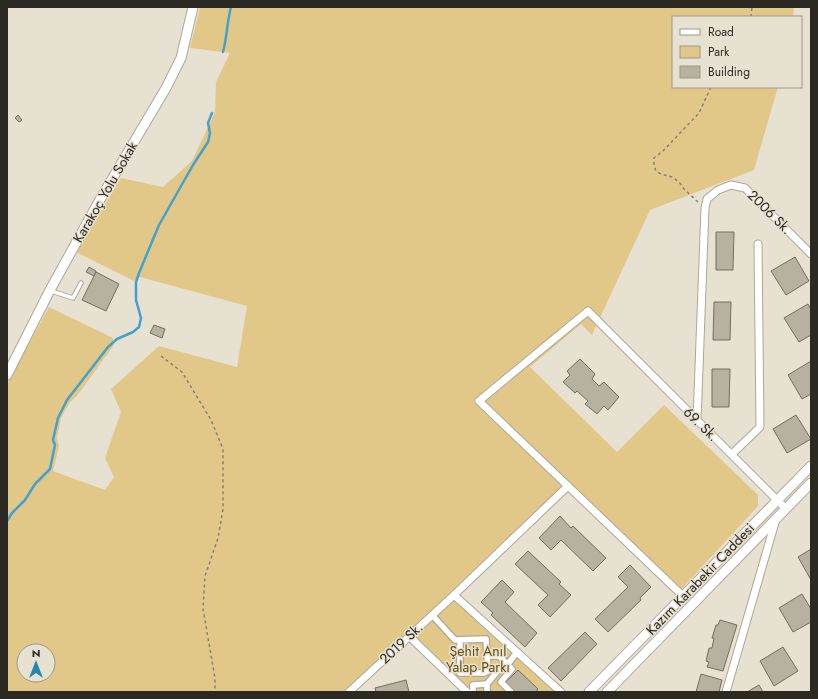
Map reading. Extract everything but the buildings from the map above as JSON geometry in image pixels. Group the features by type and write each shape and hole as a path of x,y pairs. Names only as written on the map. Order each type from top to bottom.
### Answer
{"street":[{"name":"Karakoç Yolu Sokak","path":"7,375 50,290 102,196 166,88 181,58 193,7"},
{"name":"2006 Sk.","path":"705,208 707,199 718,190 731,185 745,188 811,254"},
{"path":"697,421 705,208"},
{"path":"732,454 760,426 758,244"},
{"name":"69. Sk.","path":"568,486 478,402 588,311 786,509"},
{"name":"Kazım Karabekir Caddesi","path":"589,692 811,466"},
{"name":"Kazım Karabekir Caddesi","path":"607,692 811,483"},
{"path":"568,486 683,596"},
{"name":"2019 Sk.","path":"349,692 454,595 568,486"},
{"path":"726,692 776,519"},
{"path":"454,595 561,692"},
{"path":"432,615 455,640 486,639 488,671 484,673 460,673 460,640"},
{"path":"409,636 467,692"},
{"path":"487,692 487,684 517,652"},
{"path":"487,656 499,656 512,669 500,682 511,692"},
{"path":"473,692 473,685 487,684"}],"lane":[{"path":"50,290 72,298 81,283"}],"path":[{"path":"705,208 672,176 656,171 654,166 654,158 663,151 699,113 711,88"},
{"path":"161,356 182,372 211,420 223,449 223,509 218,538 205,576 203,609 215,678 215,692"}],"green space":[{"name":"Şehit Anıl Yalap Parkı","path":"200,7 794,7 793,16 672,16 672,88 778,88 754,170 650,210 592,335 581,324 530,367 617,452 664,405 758,495 758,506 679,592 568,486 454,595 561,692 464,692 409,636 344,692 7,692 7,384 49,307 113,338 114,345 77,396 70,402 61,418 57,438 59,446 53,471 105,490 114,477 105,458 121,412 111,389 159,346 237,367 247,306 140,277 134,281 76,252 121,178 163,187 192,161 215,112 216,82 230,53 190,48"}],"waterway":[{"path":"223,52 231,7"},
{"path":"7,521 12,513 25,500 35,484 50,469 55,445 53,440 58,418 67,400 108,347 117,339 133,332 139,327 141,318 136,300 136,282 139,273 159,225 193,165 208,142 210,133 208,123 212,113"}]}
